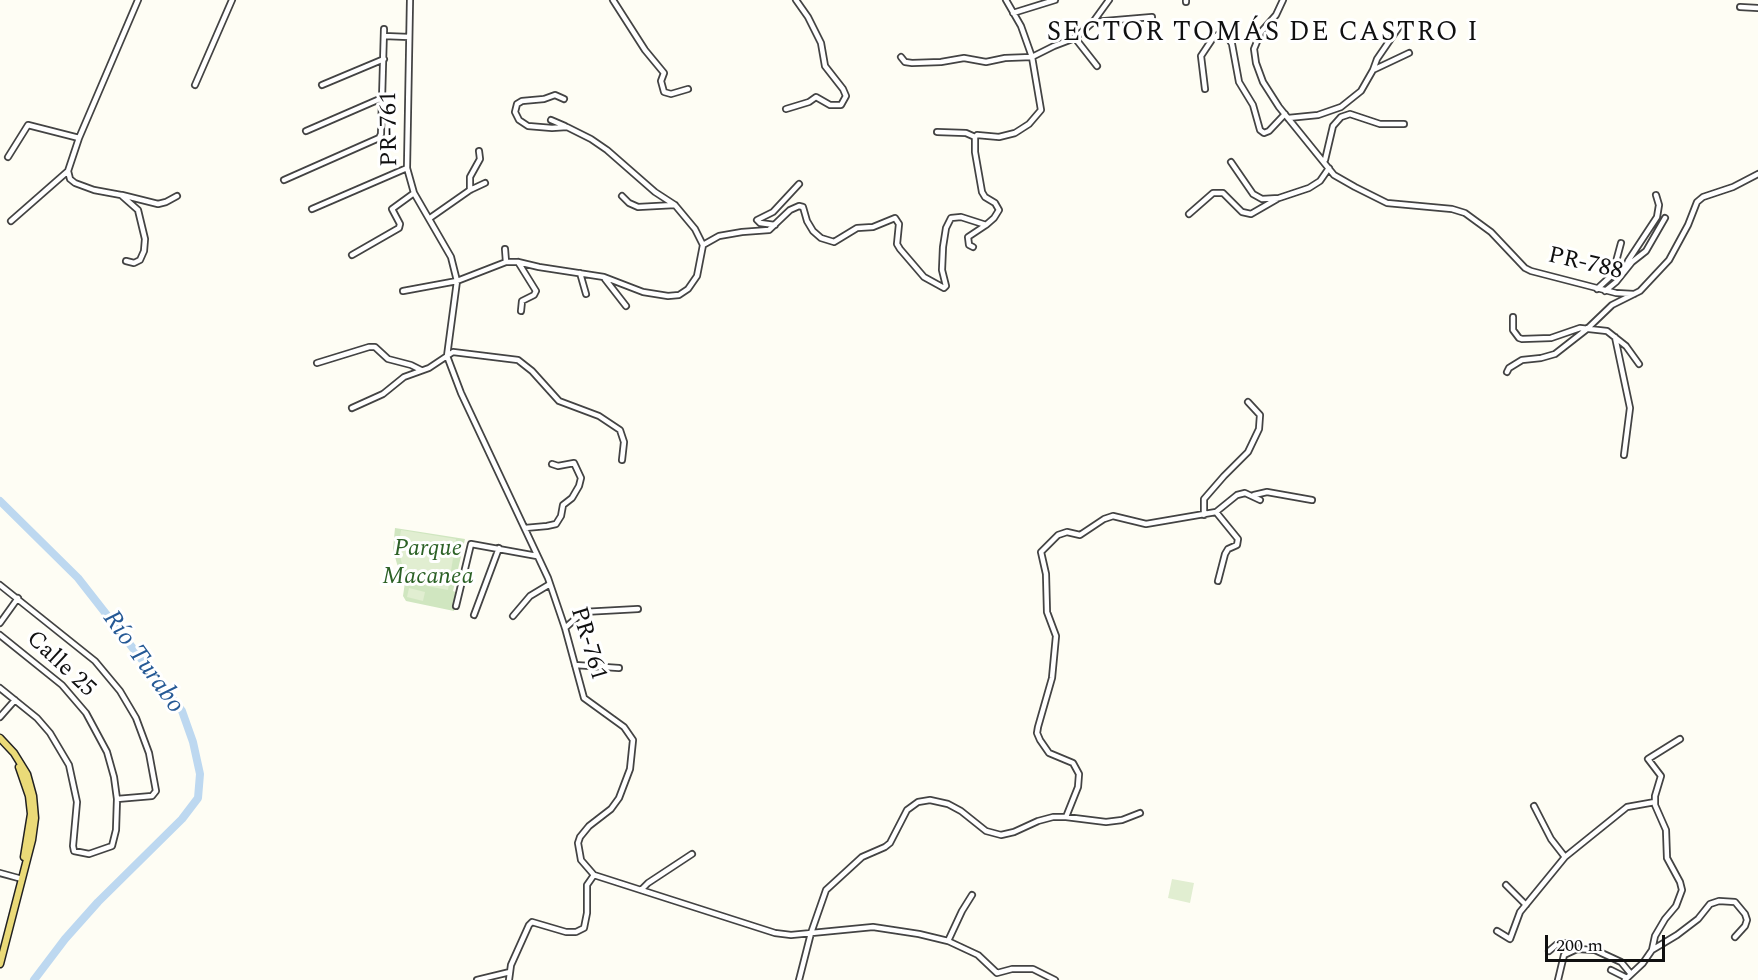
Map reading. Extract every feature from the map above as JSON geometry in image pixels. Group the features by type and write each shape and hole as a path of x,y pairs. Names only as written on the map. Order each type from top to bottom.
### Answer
{"main road":[{"path":"0,738 24,767 33,796 34,831 0,947"},
{"path":"0,744 20,769 29,796 31,823 0,964"}],"street":[{"path":"11,220 68,171 79,138 138,0"},
{"path":"195,85 232,0"},
{"name":"PR-761","path":"410,0 407,168 414,193 451,257 457,281 447,356 461,393 550,584 565,627 584,698 624,727 633,740 630,769 620,798 611,809 589,826 578,843 581,860 594,875"},
{"path":"613,0 645,50 664,73 661,81 664,92 671,94 688,89"},
{"path":"786,108 809,102 816,97 830,105 841,105 846,96 825,66 821,43 808,16 796,0"},
{"path":"937,132 966,133 975,137 1015,133 1029,124 1041,110 1032,57 1021,26 1006,0"},
{"path":"1013,13 1055,0"},
{"path":"901,57 905,62 912,63 964,58 986,63 1005,58 1032,57 1075,38 1093,22 1109,0"},
{"name":"PR-788","path":"1283,0 1276,15 1261,32 1254,49 1256,63 1263,82 1334,175 1387,203 1458,210 1491,232 1531,271 1605,291 1634,294 1640,291 1670,260 1697,202 1703,196 1733,187 1758,174"},
{"path":"1740,7 1758,9"},
{"path":"1093,22 1152,17"},
{"path":"1205,89 1201,57 1213,38 1222,32 1232,44 1239,82 1253,105 1260,130 1264,133 1287,116 1318,115 1341,107 1361,90 1377,59 1401,24"},
{"path":"285,180 379,138 381,134 384,29"},
{"path":"384,36 409,37"},
{"path":"1075,38 1097,66"},
{"path":"1373,70 1409,53"},
{"path":"322,85 384,59"},
{"path":"564,99 555,95 544,99 522,101 517,104 515,112 519,120 528,126 567,127"},
{"path":"306,131 382,98"},
{"path":"1324,161 1334,126 1341,117 1350,114 1380,124 1404,124"},
{"path":"403,291 457,281 506,262 518,262 604,277 643,292 668,296 679,295 688,289 697,276 703,245 695,229 675,205 655,192 607,150 591,139 551,120"},
{"path":"8,157 28,125 79,138"},
{"path":"973,247 969,245 968,237 986,225 999,210 995,203 985,197 982,192 975,152 975,137"},
{"path":"470,190 470,177 480,159 479,151"},
{"path":"1231,162 1253,194 1262,199 1279,198"},
{"path":"312,209 407,168"},
{"path":"1189,214 1213,193 1223,193 1242,212 1251,214 1279,198 1310,188 1320,181 1329,168"},
{"path":"68,171 70,179 75,183 94,190 158,204 177,196"},
{"path":"430,218 470,190 485,183"},
{"path":"775,225 760,223 757,220 773,212 799,183"},
{"path":"352,255 399,228 400,225 392,209 414,193"},
{"path":"121,195 138,210 145,239 144,251 140,260 134,263 126,261"},
{"path":"1624,272 1624,266 1657,217 1659,205 1656,195"},
{"path":"622,196 638,207 675,205"},
{"path":"703,245 719,236 769,230 790,210 799,206 803,207 813,231 821,238 834,242 857,228 873,227 895,218 899,224 897,244 900,249 924,277 944,288 946,286 942,270 943,248 946,228 951,218 961,217 986,225"},
{"path":"1605,291 1632,262 1646,251 1665,218"},
{"path":"1597,289 1610,277 1621,243"},
{"path":"505,249 506,262"},
{"path":"518,262 536,291 534,295 522,301 521,311"},
{"path":"580,273 586,294"},
{"path":"604,277 626,306"},
{"path":"1507,372 1509,368 1522,360 1555,354 1587,329 1612,305 1634,294"},
{"path":"1513,317 1513,330 1522,339 1551,338 1580,328 1607,331 1626,346 1639,364"},
{"path":"1615,337 1630,408 1624,455"},
{"path":"317,363 375,347 388,359 421,370"},
{"path":"352,408 383,394 404,377 429,368 453,352 518,360 559,401 599,416 620,430 624,442 622,460"},
{"path":"1204,515 1204,499 1248,452 1259,429 1260,415 1248,402"},
{"path":"525,528 556,524 561,516 563,505 572,498 579,486 581,478 574,463 558,466 552,464"},
{"path":"1066,817 1078,788 1079,774 1073,763 1049,753 1038,733 1052,678 1056,636 1047,612 1046,574 1041,552 1058,536 1067,532 1080,535 1104,519 1113,516 1146,524 1204,515 1216,512 1237,495 1245,493 1254,495 1267,492 1312,500"},
{"path":"1254,495 1260,500"},
{"path":"1216,512 1238,539 1237,545 1228,549 1225,554 1218,581"},
{"path":"456,606 471,544 537,556"},
{"path":"474,615 499,548"},
{"path":"513,616 530,596 550,584"},
{"path":"0,585 95,661 120,691 136,718 149,753 156,791 152,796 117,799"},
{"path":"0,623 18,598"},
{"path":"565,627 583,612 638,609"},
{"name":"Calle 25","path":"0,635 62,685 86,713 107,752 117,799 116,830 112,846 89,854 74,851 77,802 69,765 50,733 37,718 15,700"},
{"path":"574,665 619,668"},
{"path":"0,688 15,700 0,717"},
{"path":"1628,977 1643,963 1652,950 1655,936 1676,906 1682,890 1667,858 1666,830 1655,802 1661,776 1648,759 1680,739"},
{"path":"799,980 811,933 826,890 862,857 890,843 907,810 918,802 930,800 948,804 961,811 986,831 1001,835 1053,817 1106,822 1122,820 1140,813"},
{"path":"1497,932 1510,939 1520,912 1565,857 1627,807 1655,802"},
{"path":"1534,806 1551,839 1565,857"},
{"path":"641,890 692,854"},
{"path":"0,873 20,879"},
{"path":"509,980 511,965 532,922 566,932 576,932 584,928 587,913 587,885 594,875 775,933 791,935 873,927 919,934 948,941 978,955 997,973 1012,969 1033,969 1055,980"},
{"path":"1506,885 1526,905"},
{"path":"948,941 972,895"},
{"path":"1652,950 1677,935 1698,919 1710,904 1719,900 1735,902 1745,914 1747,920 1745,926 1736,937"},
{"path":"1549,951 1556,945 1564,943 1575,946 1577,949"},
{"path":"1558,980 1564,955 1577,949 1595,950 1621,962 1628,977"},
{"path":"1611,970 1628,977"},
{"path":"477,980 510,972"}],"green space":[{"name":"Parque Macanea","path":"395,528 465,539 453,591 458,593 454,611 406,601 403,596 405,582 393,549"},
{"path":"401,530 456,539 448,590 427,586 414,579 402,564 398,548"},
{"path":"409,588 425,592 423,601 407,597"},
{"path":"1172,879 1194,883 1190,903 1168,898"}],"waterway":[{"name":"Río Turabo","path":"0,501 78,578 182,711 193,742 200,774 198,798 182,819 98,902 65,939 34,980"}],"district":[{"name":"SECTOR TOMÁS DE CASTRO I","path":"1263,35"}]}
